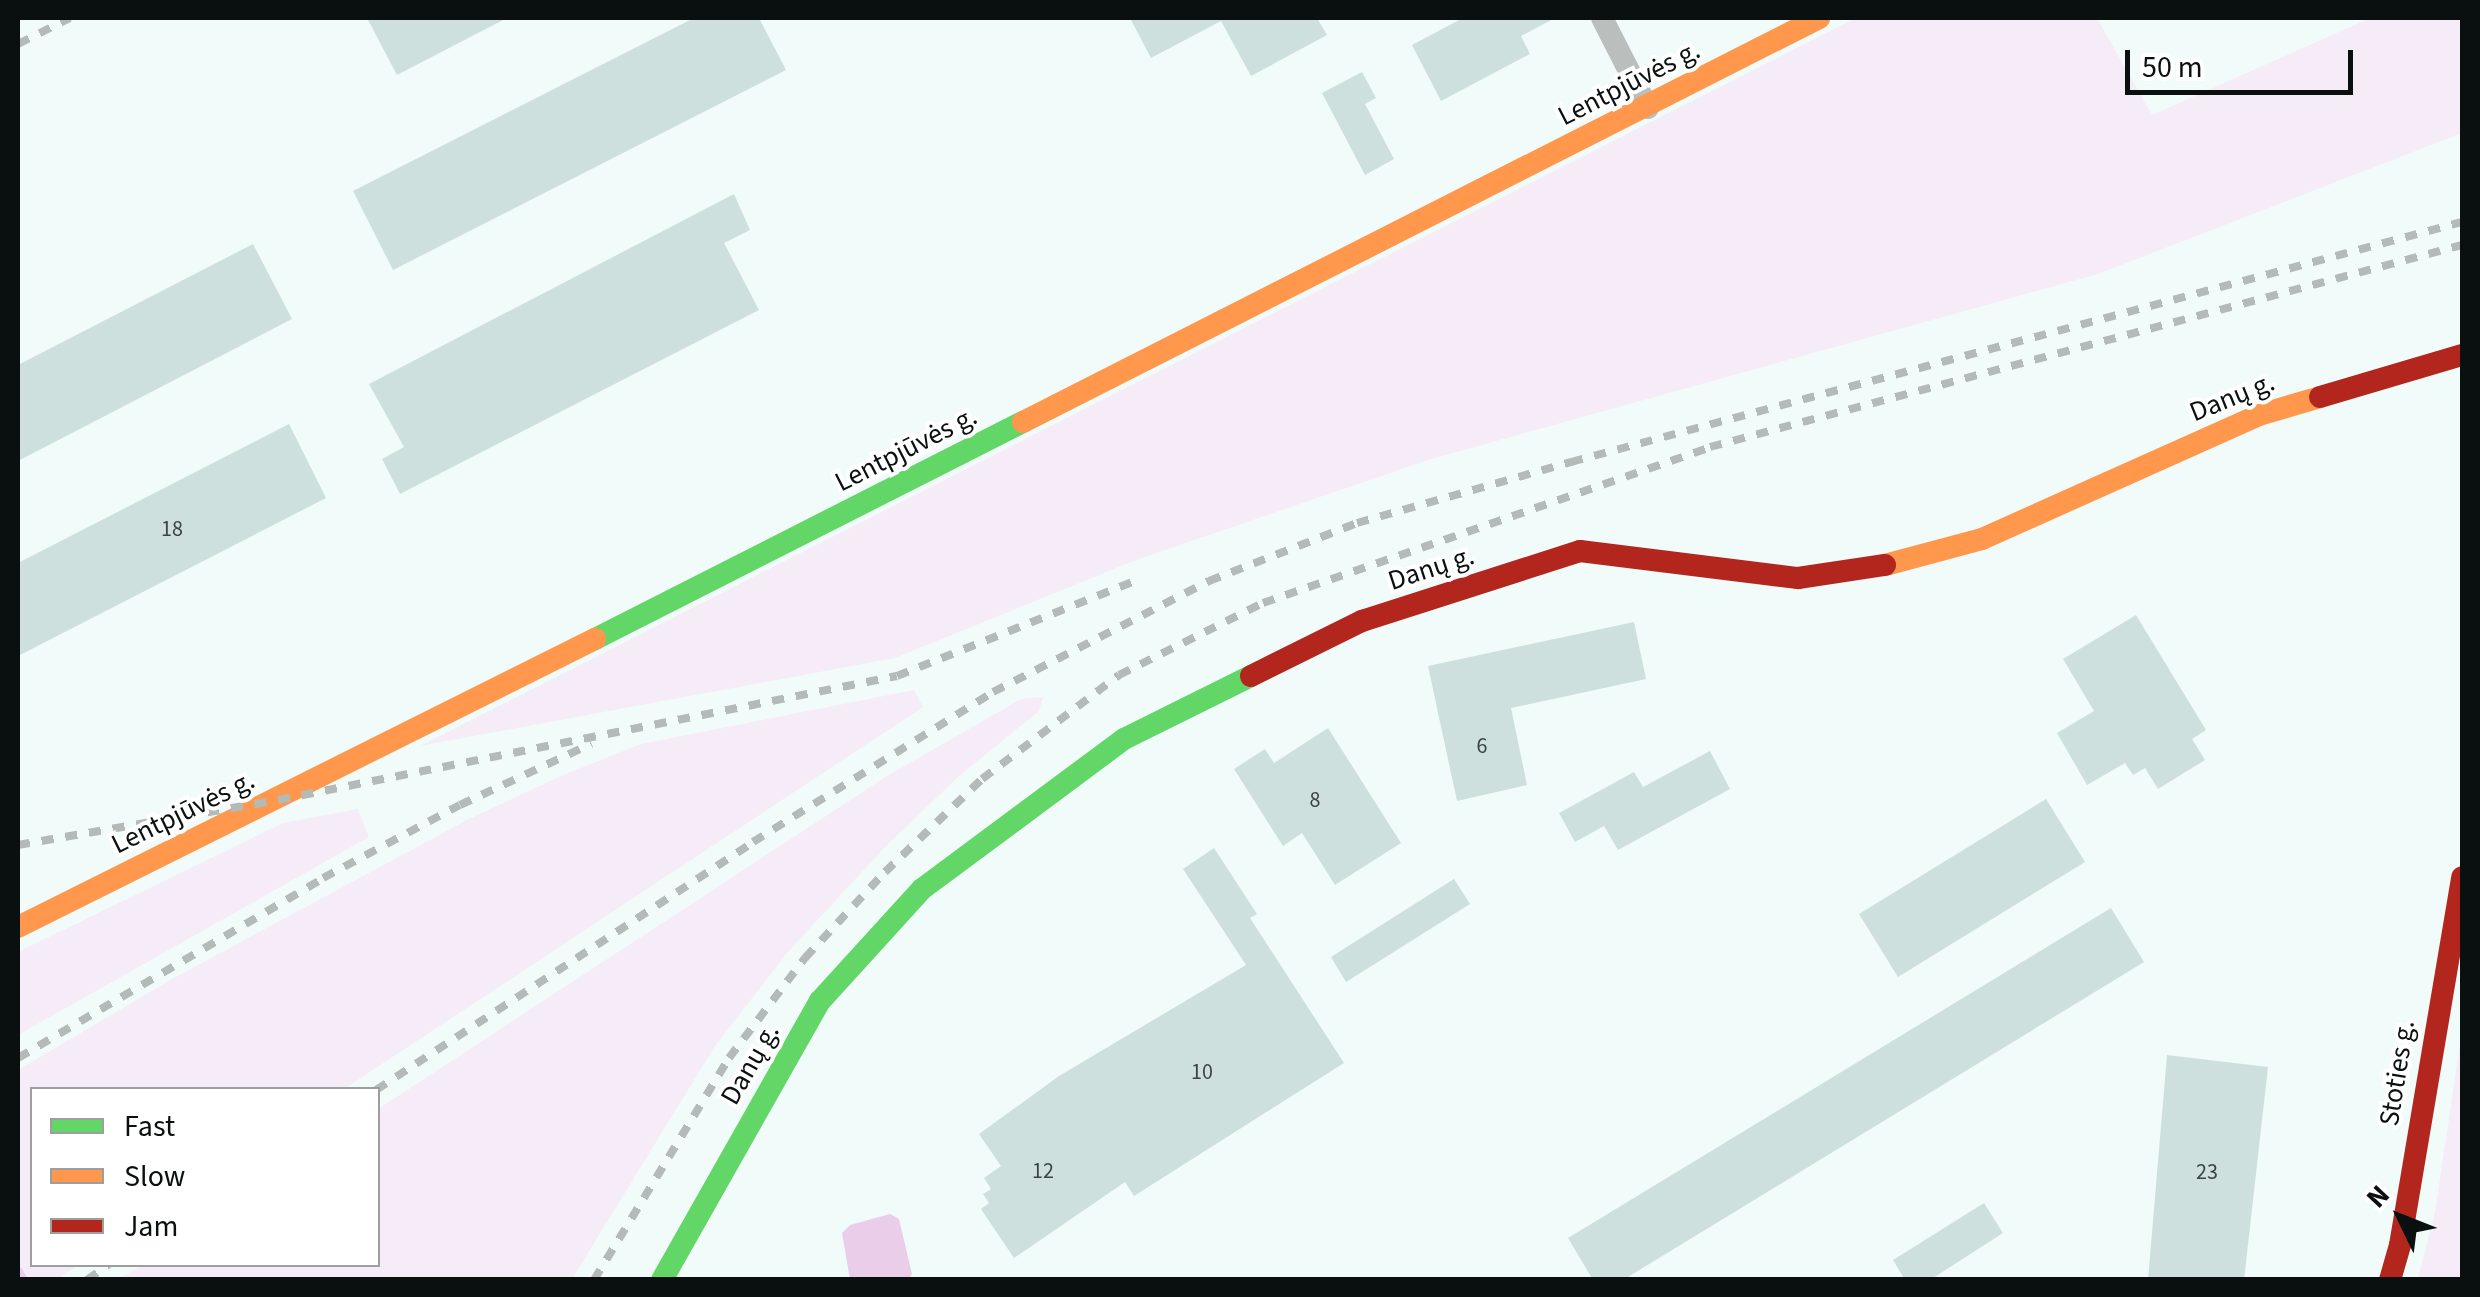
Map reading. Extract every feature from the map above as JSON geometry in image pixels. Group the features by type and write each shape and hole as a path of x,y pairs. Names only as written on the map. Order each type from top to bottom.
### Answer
{"street":[{"path":"1602,18 1648,108"},
{"name":"Lentpjūvės g.","path":"18,926 1648,108 1819,18"},
{"name":"Danų g.","path":"662,1280 820,1001 922,889 1124,740 1362,622 1580,551 1798,578 1890,564 1982,539 2259,415 2462,356"},
{"name":"Stoties g.","path":"2390,1280 2400,1245 2462,876"}],"shaded area":[{"path":"1856,18 2097,18 2152,115 2370,18 2462,18 2462,133 2098,274 1428,460 1136,560 895,658 420,746"},
{"path":"914,690 923,707 347,1087 30,1087 30,1267 76,1267 57,1279 18,1279 18,1070 172,979 469,819 641,744"},
{"path":"1043,697 1039,711 958,777 885,847 787,953 715,1046 572,1279 119,1279 139,1267 380,1267 380,1108 887,776 1021,699"},
{"path":"358,809 369,837 18,1035 18,952 283,823"},
{"path":"2462,1031 2462,1279 2418,1279 2435,1212"},
{"path":"890,1214 899,1219 912,1274 909,1279 850,1279 842,1233 850,1225"}],"building":[{"path":"367,18 507,18 397,75"},
{"path":"694,18 759,18 786,70 393,270 353,191"},
{"path":"1130,18 1317,18 1327,35 1251,76 1221,21 1151,58"},
{"path":"1463,18 1555,18 1521,36 1530,54 1441,101 1412,45"},
{"path":"1362,72 1376,98 1365,104 1394,159 1365,175 1322,93"},
{"path":"734,194 750,230 724,243 759,310 400,494 382,459 404,447 369,384"},
{"path":"253,244 292,319 18,461 18,365"},
{"path":"289,424 326,498 18,656 18,563"},
{"path":"2136,615 2206,730 2192,739 2205,760 2158,789 2145,768 2133,775 2125,763 2087,785 2057,733 2094,711 2063,659"},
{"path":"1634,622 1646,679 1511,708 1527,785 1457,801 1428,666"},
{"path":"1328,728 1401,843 1335,885 1302,833 1283,846 1234,769 1265,749 1274,763"},
{"path":"1710,751 1730,789 1618,850 1604,826 1575,842 1559,813 1634,772 1643,787"},
{"path":"2046,799 2085,862 1898,977 1859,914"},
{"path":"1214,848 1257,914 1250,918 1344,1063 1134,1196 1125,1182 1014,1258 981,1209 989,1203 983,1194 991,1189 984,1178 1001,1166 979,1134 1059,1076 1246,965 1183,869"},
{"path":"1454,879 1470,904 1346,982 1331,957"},
{"path":"2111,908 2144,962 1623,1280 1593,1280 1568,1238"},
{"path":"2167,1055 2268,1067 2244,1280 2148,1280"},
{"path":"1984,1203 2003,1233 1930,1280 1905,1280 1893,1260"}],"waterway":[{"path":"18,1271 23,1280"}],"railway":[{"path":"18,44 70,18"},
{"path":"380,1087 753,842 993,692 1209,581 1357,523 2462,222"},
{"path":"594,1280 729,1058 805,958 885,872 982,779 1119,675 1263,603 1710,447 2462,245"},
{"path":"18,845 278,800 897,676 1137,580"},
{"path":"18,1058 323,878 460,805 591,744"},
{"path":"87,1280 105,1267"}],"traffic: fast":[{"path":"595,639 1023,422"},
{"path":"662,1280 820,1001 922,889 1124,739 1251,676"}],"traffic: slow":[{"path":"1023,422 1819,18"},
{"path":"1885,565 1982,539 2259,415 2320,397"},
{"path":"18,927 595,639"}],"traffic: jam":[{"path":"2320,397 2462,355"},
{"path":"1251,676 1362,621 1580,551 1798,578 1885,565"},
{"path":"2390,1280 2400,1245 2462,877"}]}
